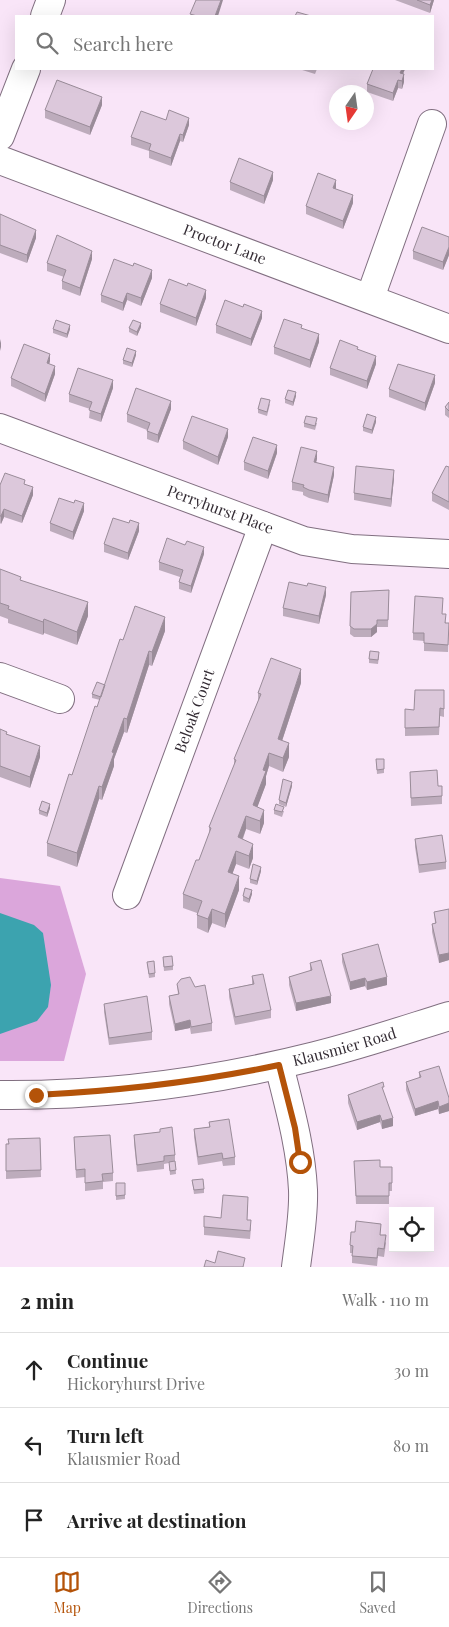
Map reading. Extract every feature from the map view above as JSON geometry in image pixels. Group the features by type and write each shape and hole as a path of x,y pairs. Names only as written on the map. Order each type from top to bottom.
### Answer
{"street":[{"path":"45,15 52,0"},
{"path":"0,136 26,70"},
{"path":"370,298 432,124"},
{"name":"Proctor Lane","path":"0,160 449,329"},
{"name":"Perryhurst Place","path":"0,428 304,541 326,546 449,554"},
{"name":"Beloak Court","path":"127,895 263,526"},
{"path":"0,677 60,699"},
{"name":"Klausmier Road","path":"0,1095 125,1090 225,1076 317,1056 449,1016"},
{"path":"279,1065 295,1128 300,1162 302,1220 296,1267"}],"shaded area":[{"path":"0,878 60,886 86,974 64,1061 0,1061"}],"water":[{"path":"0,913 34,925 43,933 51,985 48,1007 37,1021 0,1034"}],"building":[{"path":"196,0 221,0 215,15 190,14"},
{"path":"417,0 432,0 430,5"},
{"path":"297,12 308,15 296,15"},
{"path":"373,70 402,70 400,73 404,74 402,81 398,80 393,93 367,84"},
{"path":"57,80 102,97 90,127 45,110"},
{"path":"169,110 189,118 183,135 180,134 171,158 149,150 151,144 131,137 141,111 166,120"},
{"path":"239,158 273,172 264,196 230,182"},
{"path":"318,173 336,180 333,188 353,195 343,221 306,206"},
{"path":"0,214 36,230 27,255 0,245"},
{"path":"422,227 449,237 449,247 443,262 413,251"},
{"path":"57,235 92,251 80,288 62,281 66,270 47,263"},
{"path":"114,259 133,266 134,263 152,270 141,298 127,293 123,303 101,295"},
{"path":"169,279 187,286 188,283 206,290 196,318 160,304"},
{"path":"225,300 243,307 244,304 262,311 251,339 216,325"},
{"path":"284,319 302,325 301,328 319,334 310,360 274,347"},
{"path":"56,320 70,325 67,334 53,329"},
{"path":"133,320 141,323 137,332 129,328"},
{"path":"340,340 376,356 367,381 330,368"},
{"path":"24,344 50,354 47,363 55,366 45,394 11,378"},
{"path":"127,348 136,351 132,363 123,360"},
{"path":"398,364 435,375 425,403 389,389"},
{"path":"78,368 113,380 101,414 89,410 92,402 69,394"},
{"path":"136,388 171,401 158,435 147,431 150,423 127,414"},
{"path":"288,390 296,392 293,402 285,399"},
{"path":"261,398 270,400 267,412 258,409"},
{"path":"449,402 449,411 445,407"},
{"path":"367,414 376,417 372,430 363,427"},
{"path":"192,416 228,429 218,457 183,441"},
{"path":"306,416 317,418 315,426 304,423"},
{"path":"253,437 277,445 268,471 244,462"},
{"path":"301,447 317,451 314,462 334,467 328,495 309,490 303,487 304,485 292,482"},
{"path":"356,466 394,470 391,499 354,493"},
{"path":"446,466 449,467 449,502 432,493"},
{"path":"5,473 25,480 24,484 33,487 22,516 4,509 0,516 0,485"},
{"path":"59,498 74,503 75,500 84,503 73,532 50,523"},
{"path":"113,518 129,523 130,520 139,523 128,553 104,544"},
{"path":"167,538 185,545 187,541 204,547 191,586 179,582 183,570 159,562"},
{"path":"0,569 21,577 20,580 88,602 77,632 44,619 43,622 8,609 9,606 0,603"},
{"path":"289,582 307,586 308,583 326,587 319,616 283,608"},
{"path":"389,590 388,620 377,620 377,624 371,629 354,629 350,626 351,592"},
{"path":"415,596 443,598 442,614 446,614 445,623 449,623 448,645 424,643 424,633 413,633"},
{"path":"135,606 165,617 152,652 149,651 127,719 124,718 112,752 114,753 102,787 99,786 77,853 47,843 69,774 72,775 95,706 97,707 120,639 123,640"},
{"path":"370,651 379,652 378,660 369,659"},
{"path":"271,658 301,669 278,739 289,743 283,758 269,753 263,770 266,771 253,805 264,810 260,821 246,816 238,837 253,844 249,856 236,851 228,872 239,876 225,914 212,909 208,919 197,915 202,901 183,894 196,860 199,860 211,828 209,827 236,760 234,759 261,694 258,693"},
{"path":"97,682 105,685 101,697 92,694"},
{"path":"415,690 444,690 444,709 440,708 439,727 405,728 405,709 414,710"},
{"path":"0,729 7,732 6,734 40,746 30,777 0,766"},
{"path":"376,759 384,759 384,769 377,770"},
{"path":"437,770 438,786 442,786 442,796 411,798 410,772"},
{"path":"283,779 292,782 286,803 279,800"},
{"path":"42,801 50,804 47,813 39,810"},
{"path":"276,804 284,807 282,812 274,810"},
{"path":"442,835 446,862 419,865 415,839"},
{"path":"253,864 261,867 257,881 250,879"},
{"path":"245,888 252,890 249,899 243,896"},
{"path":"449,909 449,953 439,955 432,924 436,923 434,912"},
{"path":"378,944 387,977 367,982 365,978 350,982 342,954"},
{"path":"172,956 173,966 164,967 163,957"},
{"path":"321,960 331,996 296,1003 289,977 312,970 310,963"},
{"path":"154,961 155,973 149,974 147,962"},
{"path":"263,974 271,1010 235,1017 229,989 254,984 252,976"},
{"path":"190,977 195,987 205,985 212,1023 191,1027 190,1020 175,1024 169,996 179,994 177,984 181,979"},
{"path":"147,996 152,1032 109,1038 104,1004"},
{"path":"439,1066 449,1103 439,1107 438,1101 415,1109 406,1082 421,1077 419,1072"},
{"path":"383,1082 384,1087 382,1087 393,1118 382,1121 380,1115 357,1122 348,1095"},
{"path":"229,1119 235,1157 223,1159 222,1153 198,1157 194,1129 210,1127 209,1122"},
{"path":"172,1127 175,1155 164,1156 164,1161 137,1165 134,1135 160,1132 160,1129"},
{"path":"110,1135 113,1173 102,1174 103,1181 85,1183 85,1169 76,1170 74,1137"},
{"path":"40,1138 41,1170 6,1171 6,1144 9,1144 8,1139"},
{"path":"380,1160 380,1167 392,1167 392,1183 389,1183 389,1196 356,1196 354,1161"},
{"path":"175,1161 176,1170 170,1171 169,1162"},
{"path":"203,1179 204,1189 194,1190 192,1180"},
{"path":"116,1183 125,1183 125,1195 116,1196"},
{"path":"223,1195 248,1197 247,1220 251,1220 250,1231 204,1227 204,1216 221,1218"},
{"path":"356,1221 381,1224 380,1235 386,1235 384,1249 378,1248 377,1258 352,1256 353,1246 350,1245 351,1232 355,1232"},
{"path":"218,1251 245,1258 243,1267 204,1267 206,1260 215,1263"}],"route":[{"path":"36,1095 125,1090 166,1085 279,1065 295,1128 300,1162"}]}
